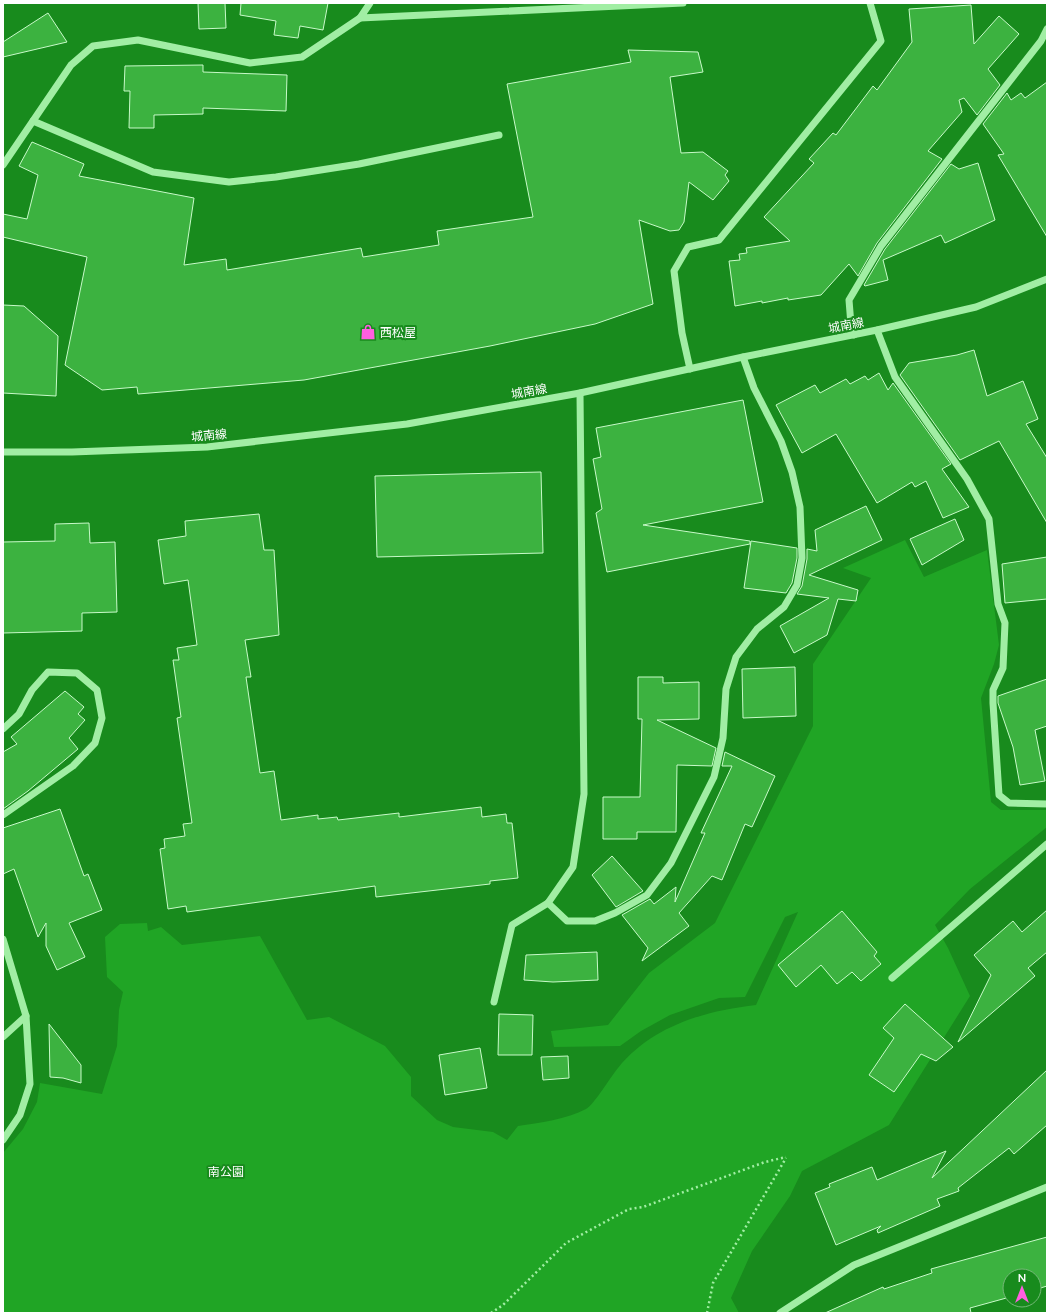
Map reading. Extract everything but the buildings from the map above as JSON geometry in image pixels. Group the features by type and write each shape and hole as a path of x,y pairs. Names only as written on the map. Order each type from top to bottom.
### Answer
{"street":[{"path":"3,165 71,64 93,46 138,40 250,63 302,57 360,18 370,3"},
{"path":"360,18 683,3"},
{"path":"690,369 682,333 674,271 688,247 719,240 881,41 870,3"},
{"path":"854,335 851,325 849,300 881,246 1041,41 1047,29"},
{"path":"33,121 153,172 229,182 276,177 359,164 499,135"},
{"name":"城南線","path":"3,452 72,452 207,447 407,424 580,393 743,357 854,335 976,307 1047,279"},
{"path":"876,330 895,377 967,479 989,519 998,604 1005,623 1003,668 994,690 993,703 999,795 1008,803 1047,804"},
{"path":"548,903 567,921 596,921 647,895 671,863 714,777 723,738 726,689 736,656 757,629 784,607 797,585 802,558 800,507 792,472 781,441 754,388 743,357"},
{"path":"494,1002 512,925 548,903 573,867 584,794 580,393"},
{"path":"3,729 19,714 32,690 48,672 77,673 97,690 102,718 95,743 73,766 3,815"},
{"path":"892,978 1047,844"},
{"path":"3,939 26,1016 30,1084 20,1116 3,1140"},
{"path":"3,1037 26,1016"},
{"path":"780,1313 854,1265 1047,1187"}],"path":[{"path":"491,1313 504,1305 566,1243 622,1213 765,1162 786,1157 713,1283 707,1313"}],"green space":[{"name":"南公園","path":"905,540 924,577 987,550 999,645 994,664 981,698 991,802 1001,810 1047,810 1047,827 970,889 935,925 948,948 970,996 889,1125 802,1171 790,1196 752,1251 731,1298 739,1313 3,1313 3,1153 23,1129 37,1102 40,1083 102,1094 117,1046 119,1010 123,992 107,977 105,937 120,924 147,923 148,931 161,927 182,945 260,936 307,1020 329,1017 385,1046 411,1077 411,1096 437,1120 453,1127 493,1132 507,1140 518,1126 562,1118 586,1109 593,1102 618,1068 632,1053 663,1031 698,1016 717,1011 756,1005 798,912 785,917 745,997 719,998 670,1015 641,1031 620,1046 554,1047 551,1031 608,1025 649,973 715,923 813,726 813,664 871,578 843,568"}],"place":[{"name":"西松屋","path":"368,332"}]}
